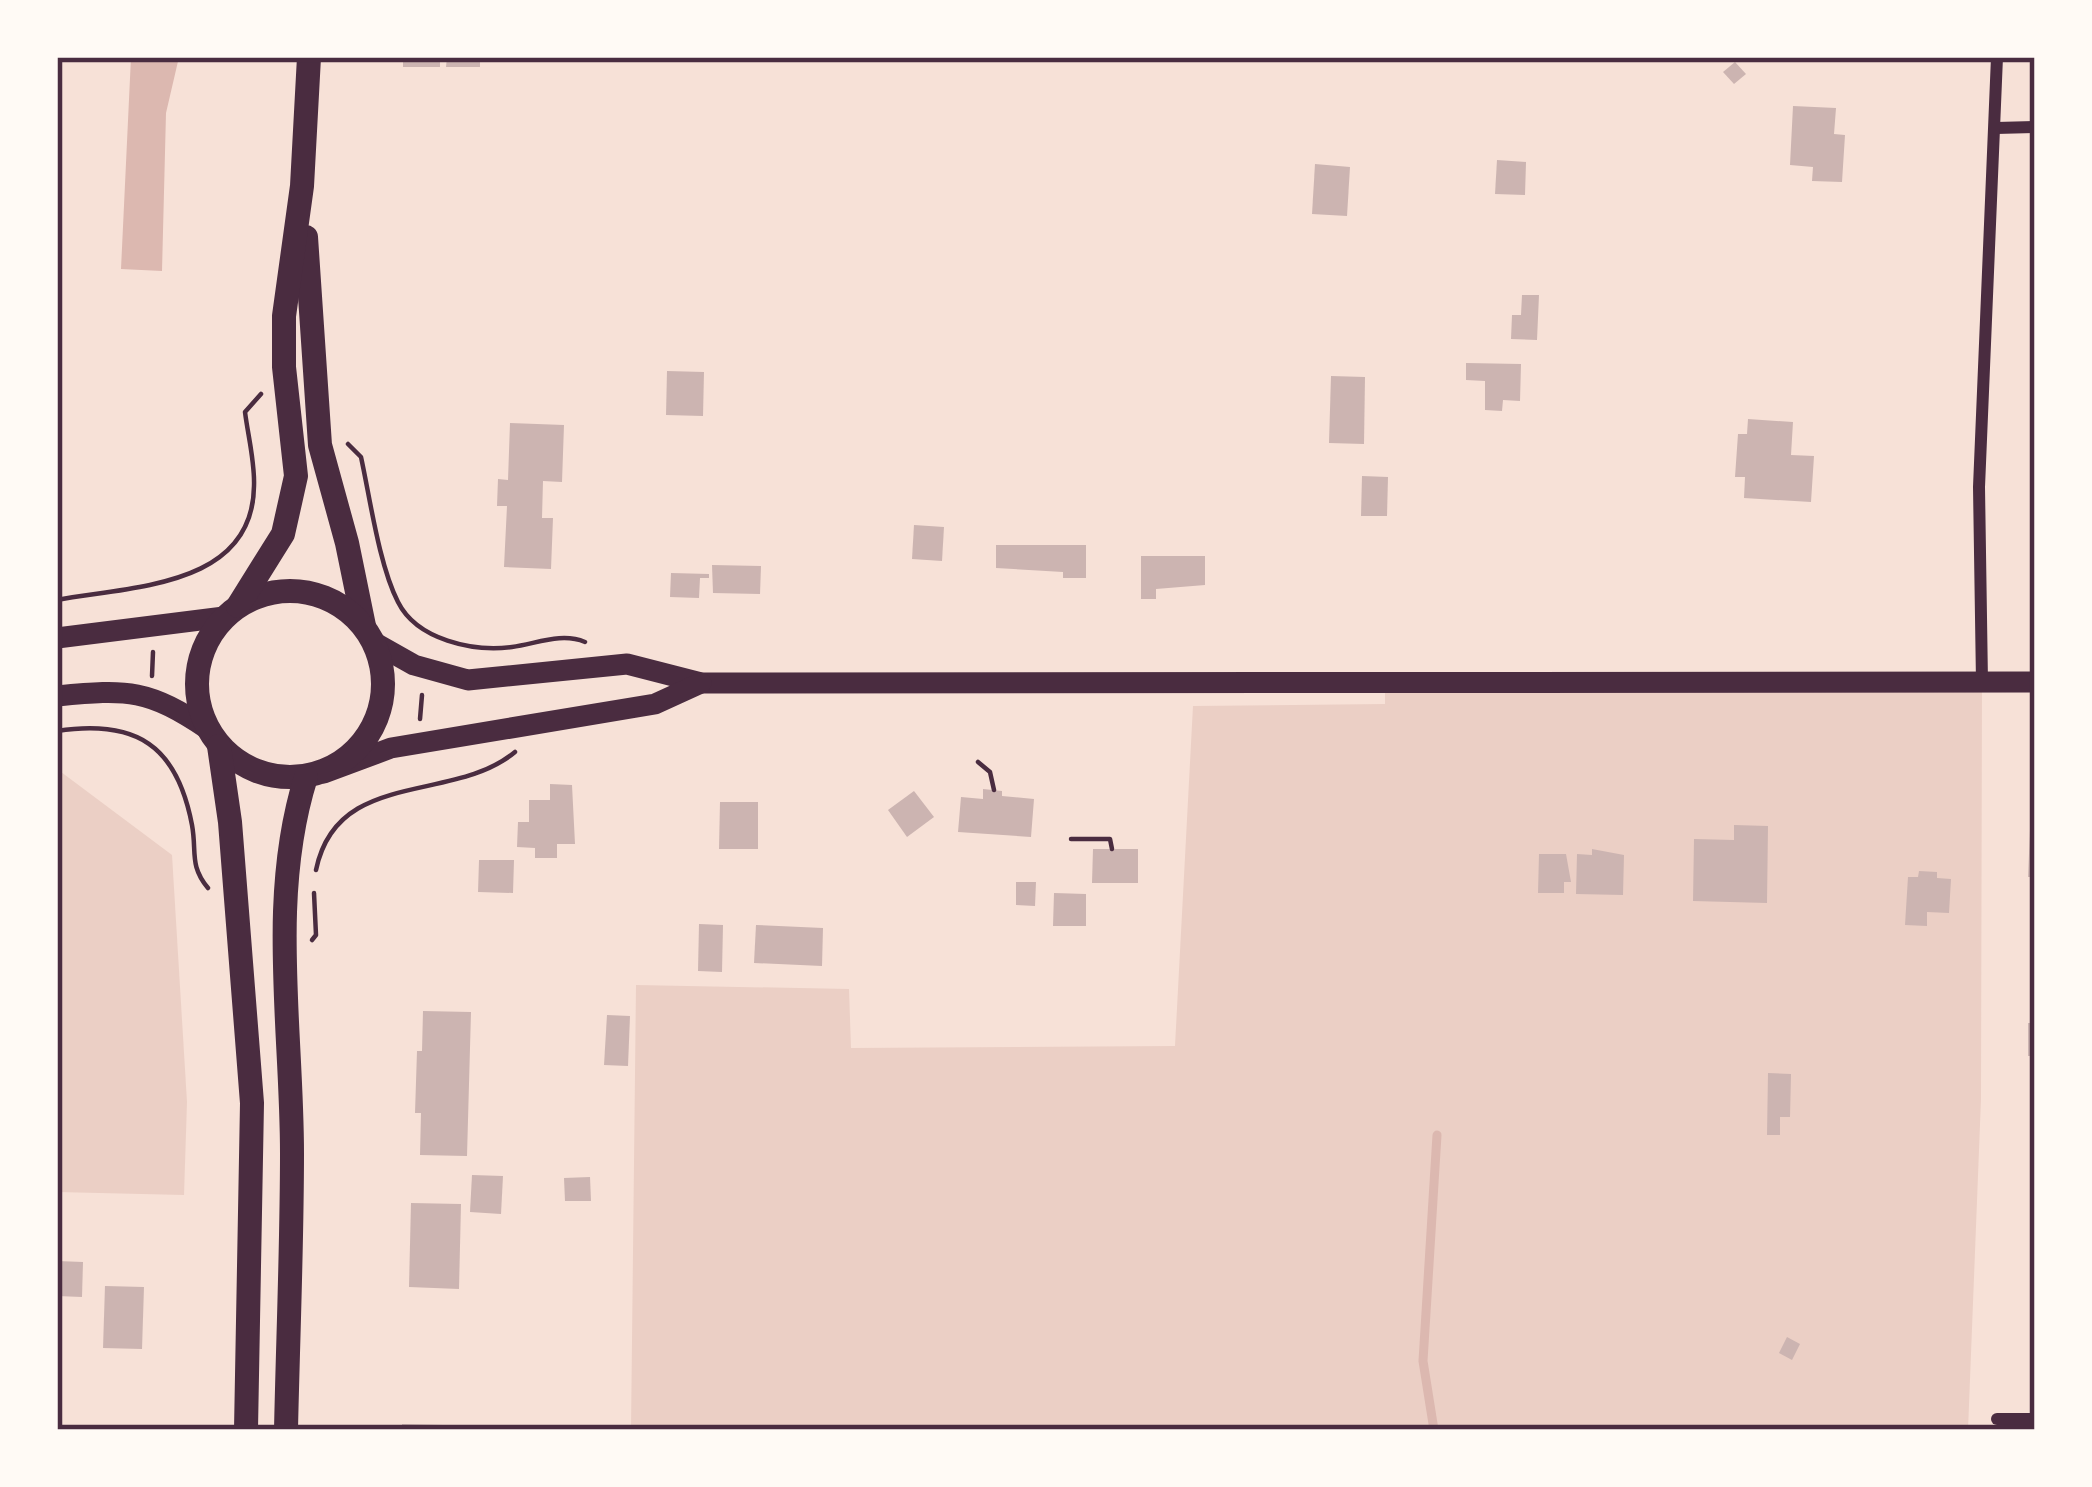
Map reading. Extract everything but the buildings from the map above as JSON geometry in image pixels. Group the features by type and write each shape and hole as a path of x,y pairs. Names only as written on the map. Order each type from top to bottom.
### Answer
{"main road":[{"path":"246,1430 252,1102 230,822 214,738 198,701 198,671 206,642 284,534 296,476 284,367 284,316 302,186 309,57"},
{"path":"286,1430 292,1153 285,883 295,813 315,775 351,757 371,733 382,704 384,673 320,445 302,186"},
{"path":"57,638 231,612 263,594 291,590 331,601 414,665 468,680 627,664 701,683 2035,682"},
{"path":"57,696 120,690 166,702 244,766 274,777 315,775 391,748 655,704 701,683"}],"street":[{"path":"1982,682 1979,487 1996,57"},
{"path":"1996,128 2035,127"},
{"path":"1997,1419 2035,1419"}],"path":[{"path":"57,600 199,574 227,554 248,520 255,488 245,412"},
{"path":"361,457 398,603 424,631 464,645 511,648 542,640"},
{"path":"152,644 152,680"},
{"path":"422,723 418,710 423,692"},
{"path":"57,731 131,732 158,748 176,771 193,827"},
{"path":"978,762 990,772 994,790"},
{"path":"316,934 314,884 322,843 340,820 370,802 499,765"},
{"path":"1071,839 1110,839 1112,849"}],"shaded area":[{"path":"131,57 179,57 166,113 162,271 121,269"},
{"path":"1982,682 1981,1099 1968,1430 631,1430 636,985 849,989 851,1048 1175,1046 1193,706 1385,704 1385,683"},
{"path":"57,769 172,855 187,1102 184,1195 57,1192"}],"waterway":[{"path":"1434,1430 1423,1361 1437,1135"}]}
